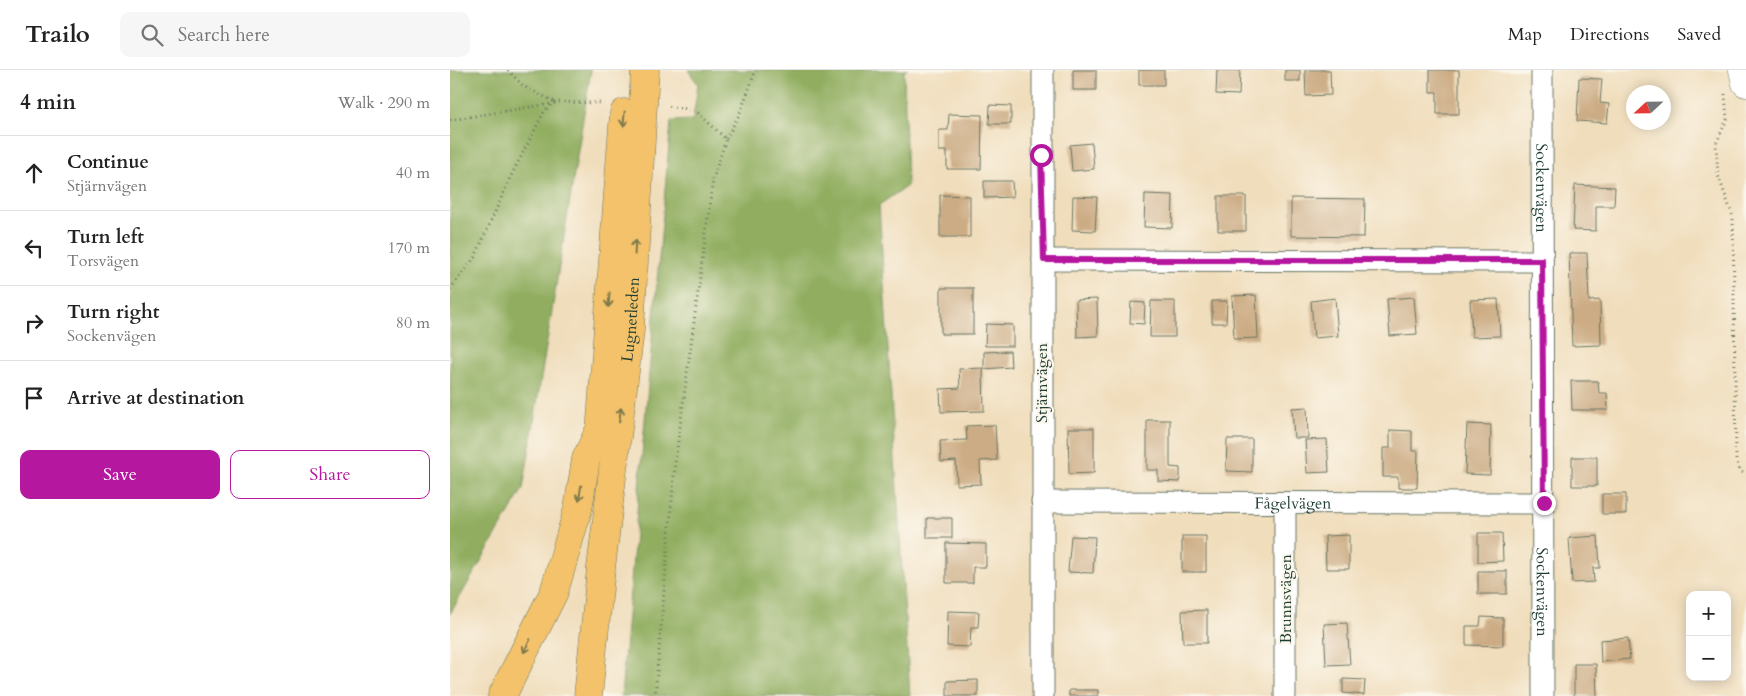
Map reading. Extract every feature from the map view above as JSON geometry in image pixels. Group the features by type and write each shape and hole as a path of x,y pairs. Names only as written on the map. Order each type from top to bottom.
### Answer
{"highway":[{"name":"Lugnetleden","path":"601,568 599,430 628,70"},
{"name":"Lugnetleden","path":"588,696 601,568 630,330 645,70"},
{"path":"502,696 554,592 578,509 586,459 599,430"}],"street":[{"name":"Stjärnvägen","path":"1042,696 1041,306 1044,260 1041,164 1043,70"},
{"name":"Sockenvägen","path":"1542,70 1544,696"},
{"path":"1044,260 1542,260"},
{"name":"Fågelvägen","path":"1042,502 1544,503"},
{"name":"Brunnsvägen","path":"1284,503 1284,696"}],"path":[{"path":"508,70 523,86 556,102"},
{"path":"656,696 677,454 713,180 726,139 740,113 756,70"},
{"path":"1738,80 1716,144 1716,151 1718,175 1733,217 1736,460 1741,472 1746,474"},
{"path":"450,289 475,257 515,168 545,110 556,102"},
{"path":"450,120 556,102 602,102"},
{"path":"661,105 695,110 726,139"}],"green space":[{"path":"450,70 591,70 523,489 450,614"},
{"path":"688,70 908,70 904,71 907,186 879,205 910,696 621,696 671,121 693,120 698,84"}],"building":[{"path":"1073,70 1096,70 1096,90 1073,90"},
{"path":"1139,70 1164,70 1164,85 1139,85"},
{"path":"1217,70 1240,70 1239,95 1216,94"},
{"path":"1285,70 1300,70 1300,81 1285,81"},
{"path":"1305,70 1330,70 1331,95 1306,96"},
{"path":"1430,70 1459,70 1459,114 1437,114 1437,92 1430,92"},
{"path":"1579,78 1602,79 1600,103 1609,104 1607,123 1577,121"},
{"path":"990,105 1011,106 1011,124 989,124"},
{"path":"949,114 982,115 981,169 947,169 947,151 939,151 939,130 948,130"},
{"path":"1092,143 1094,169 1072,171 1070,145"},
{"path":"984,181 1012,181 1013,197 984,198"},
{"path":"1575,185 1615,187 1614,206 1596,206 1596,231 1573,230"},
{"path":"1145,194 1173,195 1172,228 1144,227"},
{"path":"940,195 970,196 970,237 940,237"},
{"path":"1073,196 1097,197 1095,231 1072,230"},
{"path":"1218,196 1246,196 1246,231 1218,231"},
{"path":"1291,198 1365,199 1364,237 1291,236"},
{"path":"1569,253 1587,253 1589,301 1600,300 1601,345 1572,346"},
{"path":"941,288 973,288 973,334 941,334"},
{"path":"1256,295 1258,338 1234,339 1232,296"},
{"path":"1414,297 1417,334 1390,336 1387,299"},
{"path":"1335,298 1338,336 1314,338 1311,301"},
{"path":"1097,299 1098,336 1077,337 1076,300"},
{"path":"1498,299 1500,336 1472,337 1470,300"},
{"path":"1151,301 1175,301 1175,337 1150,337"},
{"path":"1212,301 1227,301 1226,323 1212,323"},
{"path":"1131,302 1145,303 1144,324 1130,323"},
{"path":"986,324 1013,325 1013,346 985,346"},
{"path":"1010,351 1011,367 984,369 984,352"},
{"path":"983,368 984,411 941,412 940,389 960,388 959,369"},
{"path":"1571,381 1598,381 1599,393 1607,393 1608,410 1572,410"},
{"path":"1307,407 1308,438 1294,438 1292,408"},
{"path":"1147,420 1170,420 1170,467 1180,468 1180,482 1158,481 1158,470 1147,470"},
{"path":"1467,424 1491,425 1490,475 1465,474"},
{"path":"995,425 997,460 980,461 981,484 957,485 956,461 941,462 940,441 967,440 966,426"},
{"path":"1068,428 1094,428 1094,473 1069,474"},
{"path":"1390,430 1412,431 1412,451 1418,451 1417,488 1398,488 1398,477 1383,477 1383,448 1390,448"},
{"path":"1227,439 1252,439 1252,472 1226,471"},
{"path":"1327,439 1329,472 1307,473 1305,440"},
{"path":"1572,457 1597,457 1597,486 1572,486"},
{"path":"1602,494 1626,494 1626,514 1602,514"},
{"path":"927,518 952,518 952,538 927,538"},
{"path":"1478,533 1502,533 1503,561 1478,562"},
{"path":"1349,535 1349,569 1326,569 1325,536"},
{"path":"1071,536 1095,537 1093,573 1068,572"},
{"path":"1182,536 1206,536 1206,572 1182,572"},
{"path":"1598,536 1600,568 1593,568 1594,582 1572,583 1569,538"},
{"path":"946,543 986,544 986,567 973,567 973,583 946,583"},
{"path":"1478,571 1507,571 1507,594 1478,594"},
{"path":"1207,610 1207,643 1183,643 1182,611"},
{"path":"948,611 979,612 978,627 971,627 970,647 947,646"},
{"path":"1481,617 1503,618 1503,646 1466,645 1466,626 1480,626"},
{"path":"1347,623 1350,664 1326,665 1324,624"},
{"path":"1628,638 1630,659 1601,662 1600,640"},
{"path":"1574,664 1596,664 1597,696 1574,696"},
{"path":"1343,679 1365,680 1364,695 1343,693"},
{"path":"978,680 978,696 947,696 947,681"},
{"path":"1069,690 1098,690 1098,696 1069,696"}],"route":[{"path":"1041,155 1044,260 1542,260 1544,503"}]}
